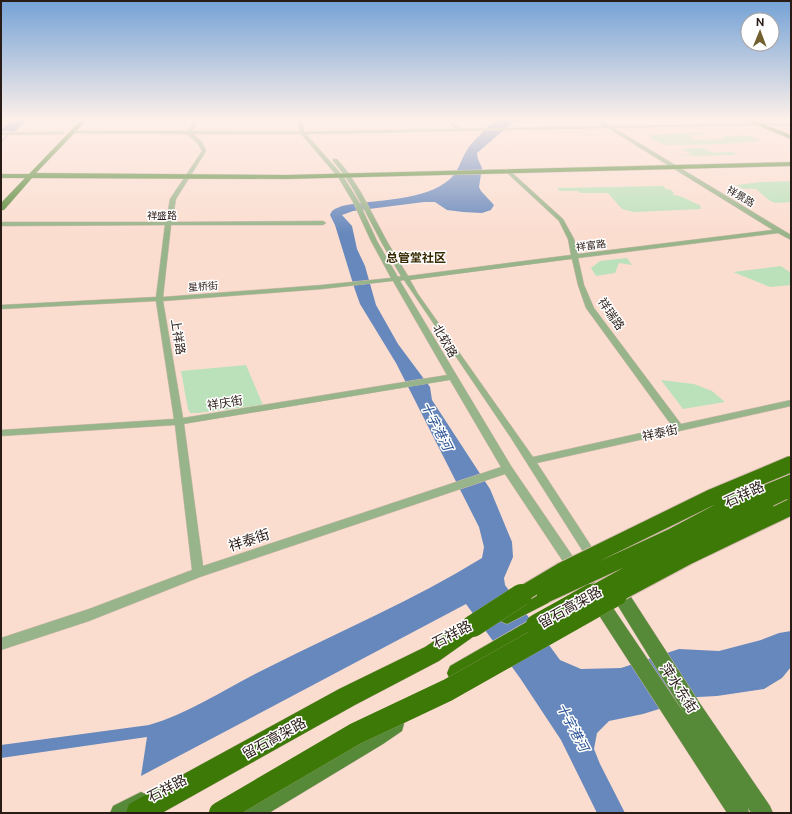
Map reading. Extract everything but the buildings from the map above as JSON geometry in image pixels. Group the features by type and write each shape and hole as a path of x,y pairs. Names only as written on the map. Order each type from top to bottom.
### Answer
{"highway":[{"name":"留石高架路","path":"432,654 536,585 561,571 710,498 791,464"},
{"path":"773,480 791,473"},
{"name":"留石高架路","path":"138,813 347,697 546,595 671,537 722,510 771,503 791,480"},
{"name":"留石高架路","path":"220,813 355,734 448,690 573,618 689,556 771,503 791,492"},
{"path":"771,503 791,498"}],"main road":[{"path":"1,208 22,177 43,158"},
{"path":"1,176 186,179 345,177 791,164"},
{"path":"676,168 791,168"},
{"path":"1,180 22,177"},
{"name":"石祥路","path":"120,813 523,595 596,563 773,480"},
{"name":"石祥路","path":"256,811 376,737 448,685 496,656 597,598 771,503"},
{"name":"萍水东街","path":"596,563 616,588 653,647 684,714 739,813"},
{"name":"萍水东街","path":"576,572 597,598 633,653 763,813"}],"street":[{"name":"上祥路","path":"198,573 179,422 159,299 173,199 200,158"},
{"name":"北软路","path":"326,158 345,177 374,241 451,377 507,469 576,572"},
{"name":"北软路","path":"332,158 364,201 378,231 406,278 530,461 596,563"},
{"name":"祥景路","path":"660,158 791,238"},
{"name":"祥瑞路","path":"510,173 561,220 572,239 581,285 590,308 679,429"},
{"name":"祥盛路","path":"1,224 323,223"},
{"name":"祥富路","path":"406,278 779,231"},
{"name":"星桥街","path":"1,308 159,299 406,278"},
{"name":"祥庆街","path":"1,433 179,422 451,377"},
{"name":"祥泰街","path":"530,461 791,403"},
{"name":"祥泰街","path":"1,644 89,615 198,573 507,469"}],"green space":[{"path":"791,181 791,202 776,203 770,201 756,189 743,189 736,185 762,182"},
{"path":"663,186 666,189 671,190 674,193 673,195 700,205 701,209 634,212 622,209 608,193 580,193 578,191 560,191 557,188"},
{"path":"627,258 632,265 619,263 615,273 596,276 591,268 600,261"},
{"path":"781,266 791,273 791,285 770,287 733,272"},
{"path":"246,365 263,405 190,413 181,371"},
{"path":"661,380 694,384 712,391 725,402 683,409"}],"water":[{"name":"十字港河","path":"463,158 478,158 482,168 479,187 494,205 491,210 482,213 463,212 447,210 435,202 424,202 353,211 342,215 352,226 357,249 365,266 376,305 398,344 430,387 432,400 490,489 512,542 513,557 504,578 505,585 560,660 581,669 621,668 679,649 719,651 761,640 779,633 791,631 791,667 782,678 764,689 717,696 698,697 643,714 609,721 597,733 594,749 625,813 597,813 561,740 520,678 466,604 141,776 147,737 1,758 1,745 149,725 180,714 254,674 430,588 482,558 484,547 479,527 396,363 360,304 335,225 330,215 333,210 342,206 413,196 427,192 450,179 458,169"}],"district":[{"name":"总管堂社区","path":"416,258"}]}
